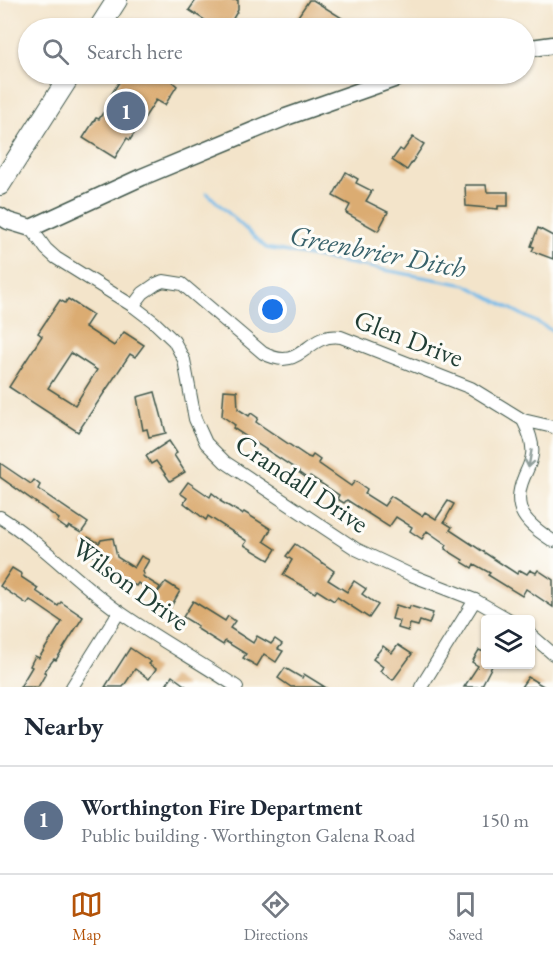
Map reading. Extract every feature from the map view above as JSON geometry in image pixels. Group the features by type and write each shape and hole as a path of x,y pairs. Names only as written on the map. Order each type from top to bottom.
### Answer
{"main road":[{"path":"105,18 117,0"},
{"path":"0,184 64,84"}],"street":[{"path":"535,48 553,45"},
{"path":"0,216 31,228 142,177 286,117 380,84"},
{"name":"Crandall Drive","path":"31,228 46,249 57,258 133,306 164,331 184,360 195,419 206,443 225,462 356,549 411,575 475,600 501,615"},
{"name":"Glen Drive","path":"133,306 143,293 156,284 163,281 182,284 263,353 271,357 280,359 298,356 322,338 341,337 471,388 523,420 553,427"},
{"path":"523,420 530,433 533,453 519,493 520,508 526,522 553,541"},
{"name":"Wilson Drive","path":"0,517 119,612 237,687"},
{"path":"421,687 475,600"},
{"path":"72,687 119,612"},
{"path":"535,638 553,654"}],"building":[{"path":"196,0 238,0 238,10 233,18 201,18 189,10"},
{"path":"309,0 313,0 342,18 297,18"},
{"path":"118,84 175,84 177,86 165,105 156,100 130,140 127,138 115,158 83,138 96,118 99,119 113,97 111,95"},
{"path":"413,137 424,144 407,170 392,160 400,149 403,151"},
{"path":"346,172 358,179 356,183 372,191 366,201 388,212 378,231 346,213 350,205 333,196"},
{"path":"465,185 486,185 487,192 508,192 508,206 498,206 498,209 466,206"},
{"path":"538,228 553,236 553,259 532,251 534,247 531,246"},
{"path":"68,299 93,315 85,327 114,346 124,332 144,345 135,357 130,354 78,432 9,387 42,336 38,333 60,300 65,303","holes":["71,353 97,370 75,405 48,388"]},
{"path":"224,390 237,391 238,409 249,416 251,413 258,418 256,422 308,457 311,458 313,455 320,460 318,463 351,486 355,481 367,489 365,494 384,506 391,496 422,516 425,512 436,519 448,501 454,504 444,522 452,527 450,530 517,574 520,570 527,574 530,570 536,573 538,570 553,580 553,607 526,589 522,596 488,575 490,573 474,564 472,568 462,562 463,560 445,549 447,545 427,531 422,539 410,531 412,527 396,517 389,527 347,500 344,503 337,499 339,495 310,476 308,479 233,428 235,425 222,416"},
{"path":"155,392 166,433 149,437 147,429 143,430 137,397"},
{"path":"169,441 177,453 174,455 185,472 170,481 156,461 151,464 146,456"},
{"path":"0,463 31,484 34,480 40,485 38,489 88,523 81,533 69,526 67,529 57,522 59,519 0,477"},
{"path":"188,482 210,497 212,493 220,501 242,514 244,512 271,529 264,541 276,549 269,560 244,545 247,541 208,516 206,520 184,503 187,498 180,493"},
{"path":"88,537 99,543 101,540 113,538 117,557 134,568 141,556 149,560 142,576 160,587 156,594 138,583 136,586 109,570 111,567 88,553 89,551 82,546"},
{"path":"295,544 334,571 328,580 347,592 354,581 366,589 362,594 378,605 369,618 337,597 334,601 317,590 315,593 283,575 292,560 286,556"},
{"path":"12,568 38,588 36,591 58,606 61,602 83,617 56,660 54,659 44,672 46,673 38,687 20,687 32,667 30,666 35,656 39,658 62,622 30,600 27,604 0,586"},
{"path":"166,582 180,591 169,610 157,603 159,600 154,597"},
{"path":"193,601 225,621 228,616 235,621 230,628 253,643 257,636 271,644 275,639 282,644 278,649 283,651 276,662 264,654 257,666 243,658 246,654 225,641 223,645 196,628 198,626 183,617"},
{"path":"396,605 409,609 410,606 433,613 429,624 420,621 418,626 410,624 408,631 398,628 400,621 392,619"},
{"path":"398,645 412,654 393,680 380,671 383,667 373,659 383,646 392,653"},
{"path":"130,648 151,662 149,664 156,669 149,679 135,669 123,687 105,687"},
{"path":"479,650 481,651 481,669 490,669 481,687 464,687 478,666 472,662"},
{"path":"285,668 302,678 304,674 325,687 291,687 278,678"},
{"path":"172,676 187,687 165,687"},
{"path":"528,677 545,687 521,687"}],"waterway":[{"name":"Greenbrier Ditch","path":"207,193 266,248 466,285 553,331"}],"place":[{"name":"Worthington Fire Department","path":"126,111"}]}
